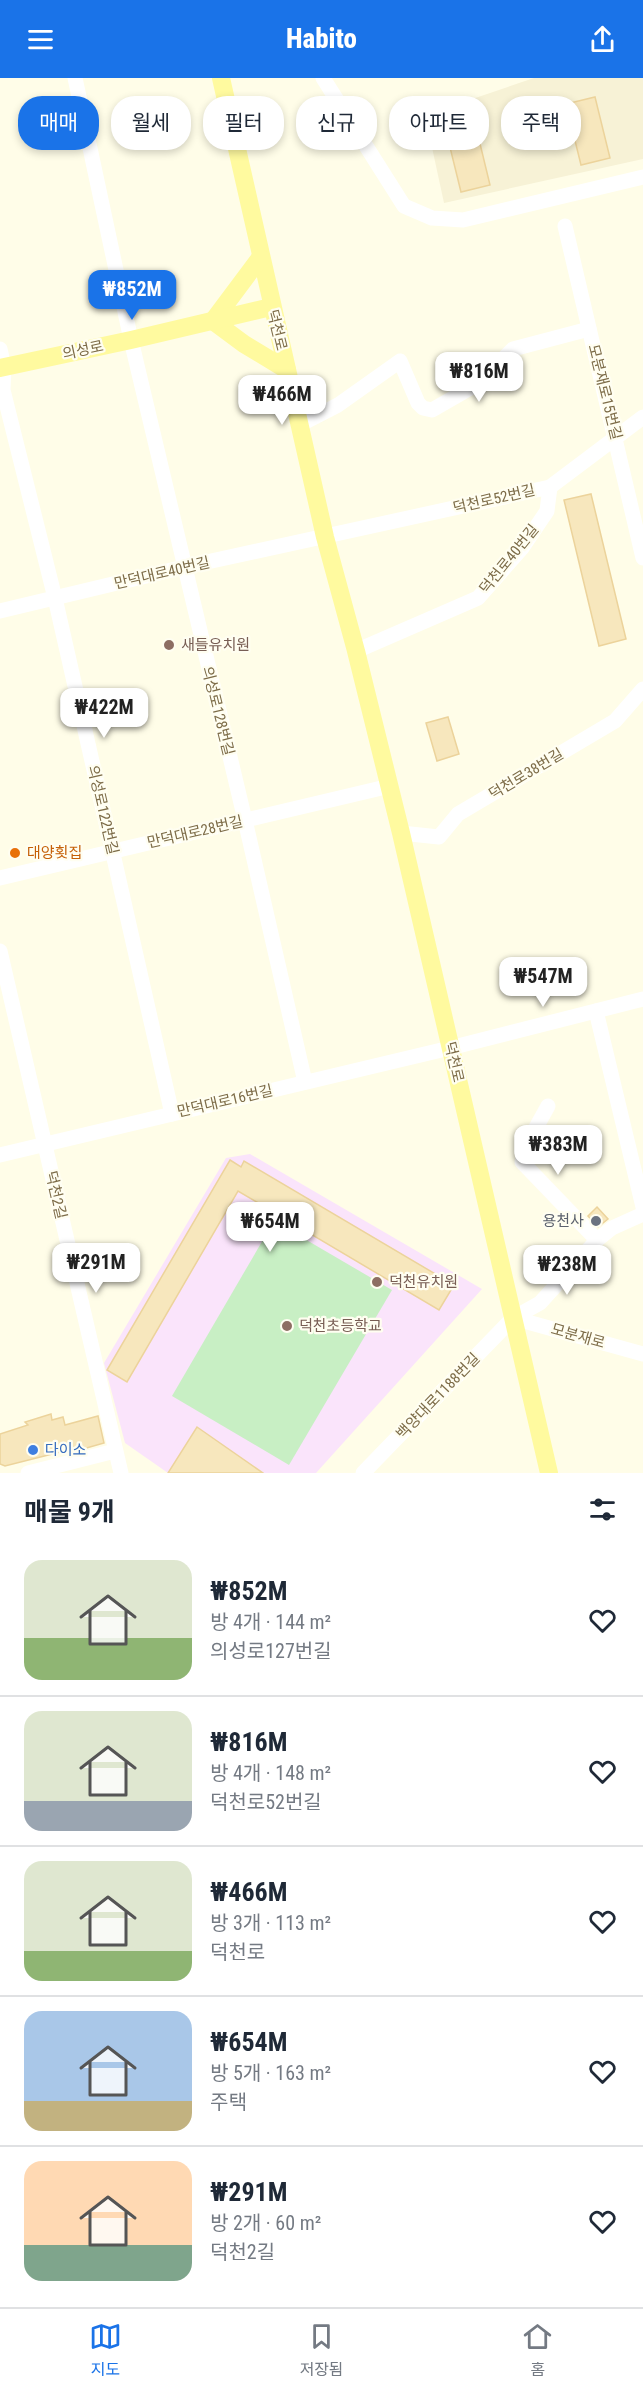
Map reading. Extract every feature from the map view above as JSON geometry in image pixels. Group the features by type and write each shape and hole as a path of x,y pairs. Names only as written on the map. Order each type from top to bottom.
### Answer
{"main road":[{"name":"덕천로","path":"221,78 271,307 301,424 325,537 390,786 549,1473"},
{"path":"260,258 213,321 244,344 287,370"},
{"name":"의성로","path":"1,361 130,340 271,307"}],"street":[{"name":"의성로128번길","path":"75,78 130,340 305,1082"},
{"path":"324,78 404,206 432,218 463,220 643,177"},
{"name":"모분재로15번길","path":"565,226 643,558"},
{"path":"301,424 338,405 400,361 418,403 423,408 432,410 486,379 513,349 589,329"},
{"name":"의성로122번길","path":"1,361 3,390 55,598 172,1114"},
{"name":"덕천로52번길","path":"325,537 550,487 643,417"},
{"name":"덕천로40번길","path":"356,651 478,598 522,548 548,511 550,487"},
{"name":"만덕대로40번길","path":"0,611 184,567 325,537"},
{"name":"덕천로38번길","path":"401,832 439,837 458,814 615,722 643,689"},
{"name":"만덕대로28번길","path":"0,878 390,786"},
{"name":"덕천2길","path":"0,951 121,1473"},
{"name":"만덕대로16번길","path":"0,1155 450,1048 643,999"},
{"path":"596,1011 643,1207"},
{"path":"548,1106 533,1133 522,1162 597,1240"},
{"name":"백양대로1188번길","path":"363,1473 513,1318 540,1303 597,1240 612,1228 643,1214"},
{"name":"모분재로","path":"513,1318 643,1354"},
{"path":"28,1473 115,1450"}],"shaded area":[{"path":"534,78 643,78 643,159 444,203 433,150 489,150 489,96 481,96"},
{"name":"덕천초등학교","path":"250,1154 482,1289 316,1473 168,1473 125,1443 104,1363 226,1158"}],"green space":[{"path":"274,1221 392,1290 289,1465 172,1396"}],"building":[{"path":"595,97 610,158 581,165 577,150 581,150 581,100"},
{"path":"451,150 482,150 490,185 461,192"},
{"path":"591,494 626,639 599,646 564,500"},
{"path":"448,717 459,754 437,761 426,723"},
{"path":"230,1160 241,1167 244,1161 454,1285 439,1310 238,1191 127,1382 107,1370"},
{"path":"597,1207 608,1219 598,1227 588,1216"},
{"path":"51,1414 52,1420 63,1417 65,1425 98,1416 104,1443 5,1466 0,1464 0,1434 28,1425 25,1422"},
{"path":"197,1427 263,1473 168,1473"}],"place":[{"name":"새들유치원","path":"169,645"},
{"name":"대양횟집","path":"15,853"},
{"name":"용천사","path":"596,1221"},
{"name":"덕천유치원","path":"377,1282"},
{"name":"덕천초등학교","path":"287,1326"},
{"name":"다이소","path":"33,1450"}]}
